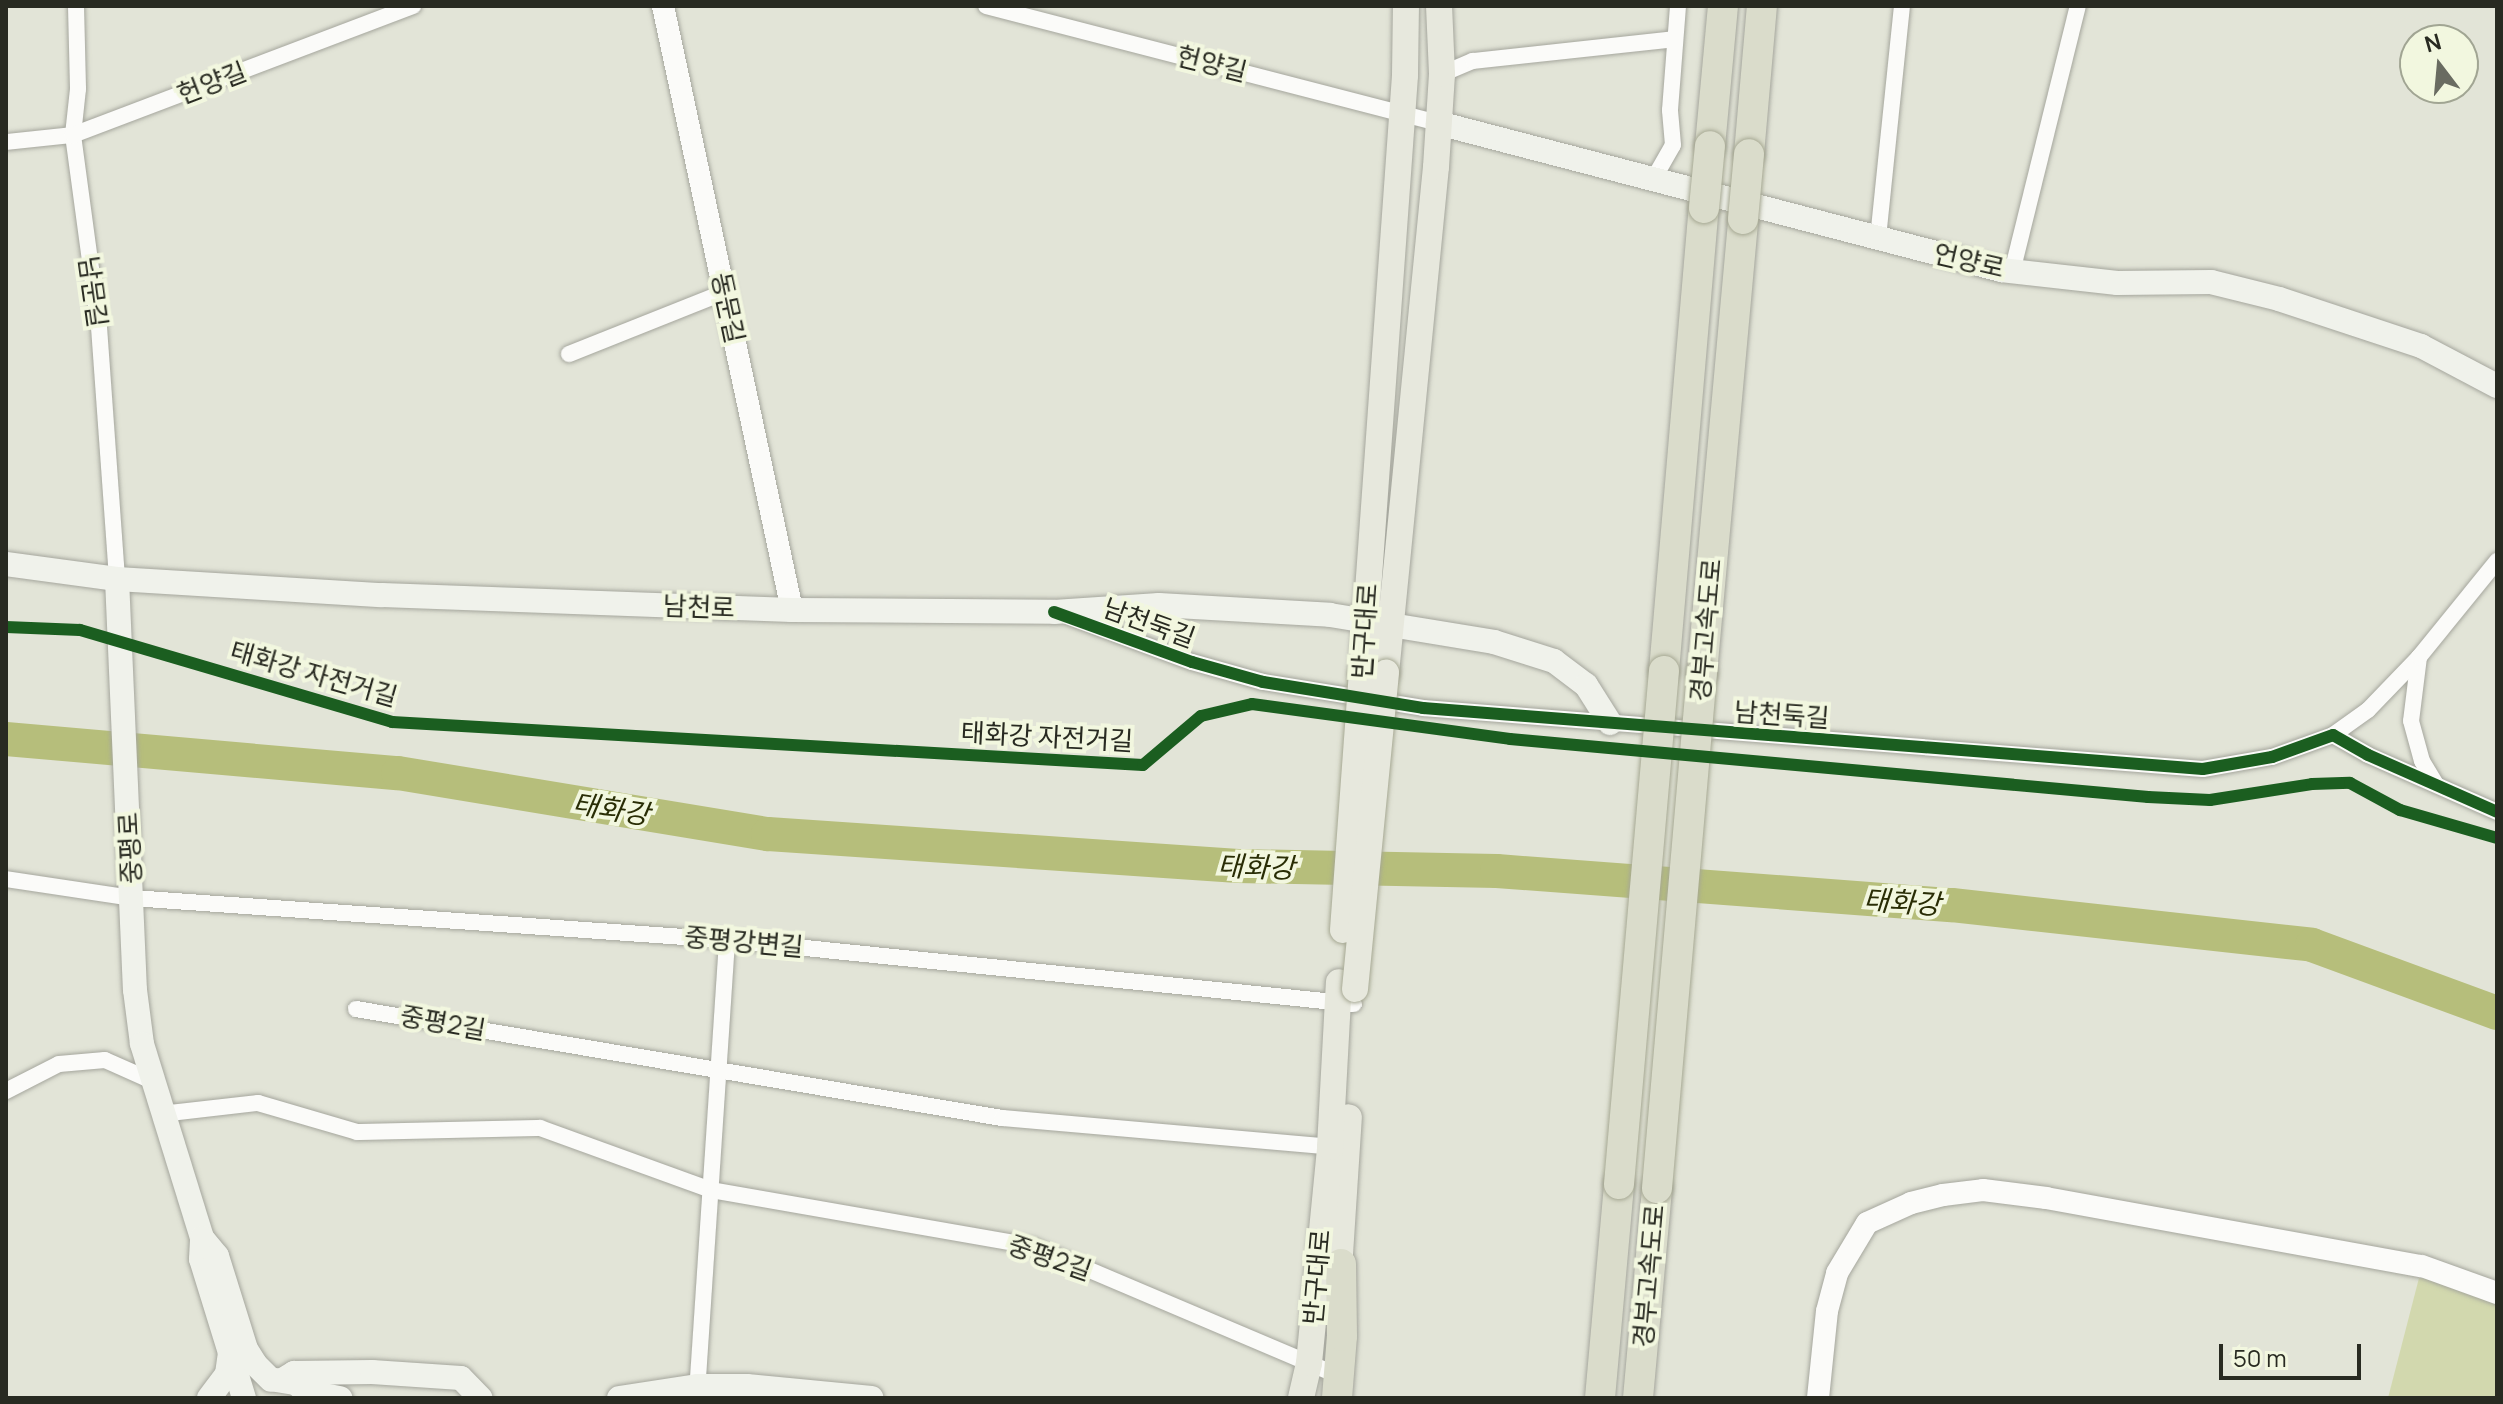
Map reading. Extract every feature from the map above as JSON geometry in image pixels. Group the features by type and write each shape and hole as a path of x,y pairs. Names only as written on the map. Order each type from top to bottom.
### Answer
{"highway":[{"name":"경부고속도로","path":"1600,1398 1723,6"},
{"name":"경부고속도로","path":"1638,1398 1762,6"},
{"path":"1324,1377 1342,1336 1341,1264"}],"main road":[{"name":"반구대로","path":"1379,622 1406,6"},
{"name":"반구대로","path":"1320,1398 1324,1377 1347,995 1374,674 1438,123 1442,74 1439,6"},
{"name":"언양로","path":"1438,123 2012,272 2117,283 2211,282 2279,299 2421,346 2497,386"},
{"name":"남천로","path":"6,564 117,579 382,595 792,610 1054,612 1159,605 1273,611 1379,622 1494,642 1554,661 1586,685 1610,723"},
{"name":"중평로","path":"117,579 135,990 150,1080 202,1238"},
{"name":"반구대로","path":"1339,1148 1341,1264"},
{"path":"202,1238 201,1259 247,1398 260,1385 294,1373 461,1378 480,1398"},
{"path":"202,1238 217,1256 246,1349 256,1365 278,1380 310,1395 340,1398"},
{"path":"209,1398 227,1374 230,1353"},
{"name":"반구대로","path":"1301,1398 1324,1377"},
{"path":"619,1398 697,1394 747,1386 871,1398"}],"street":[{"name":"남문길","path":"76,6 78,89 73,135 99,327 117,579"},
{"name":"헌양길","path":"6,142 73,135 413,6"},
{"name":"동문길","path":"663,6 792,610"},
{"name":"헌양길","path":"986,6 1438,123"},
{"path":"1653,180 1673,145 1670,110 1678,6"},
{"path":"1878,238 1902,6"},
{"path":"2012,272 2078,6"},
{"path":"1442,74 1473,61 1675,39"},
{"path":"569,354 725,292"},
{"path":"2497,561 2419,657 2368,710 2333,735 2368,755 2497,812"},
{"name":"남천둑길","path":"1054,612 1192,662 1263,682 1423,708 2203,769 2272,757 2333,735"},
{"path":"2419,657 2411,721 2422,761 2436,784"},
{"name":"중평강변길","path":"6,879 132,887 1347,995"},
{"path":"697,1394 727,940"},
{"name":"중평2길","path":"356,1009 1002,1118 1339,1148"},
{"path":"6,1091 59,1064 105,1060 150,1080"},
{"name":"중평2길","path":"161,1114 258,1103 357,1132 540,1128 711,1190 1033,1246 1324,1377"},
{"path":"1818,1398 1827,1311 1837,1273 1867,1223 1911,1203 1983,1190 2046,1198 2422,1266 2497,1293"}],"green space":[{"path":"2419,1278 2478,1286 2497,1293 2497,1398 2388,1398"}],"waterway":[{"name":"태화강","path":"6,739 398,773 768,834 1238,866 1497,871 1952,905 2312,945 2497,1013"}],"cycle path":[{"path":"1054,612 1192,662 1263,682 1423,708 2203,769 2272,757 2333,735 2368,755 2497,812"},
{"name":"태화강 자전거길","path":"6,627 80,630 392,722 1143,765 1201,716 1252,704 1510,739 2148,797 2210,800 2312,784 2350,783 2400,810 2497,838"}]}
